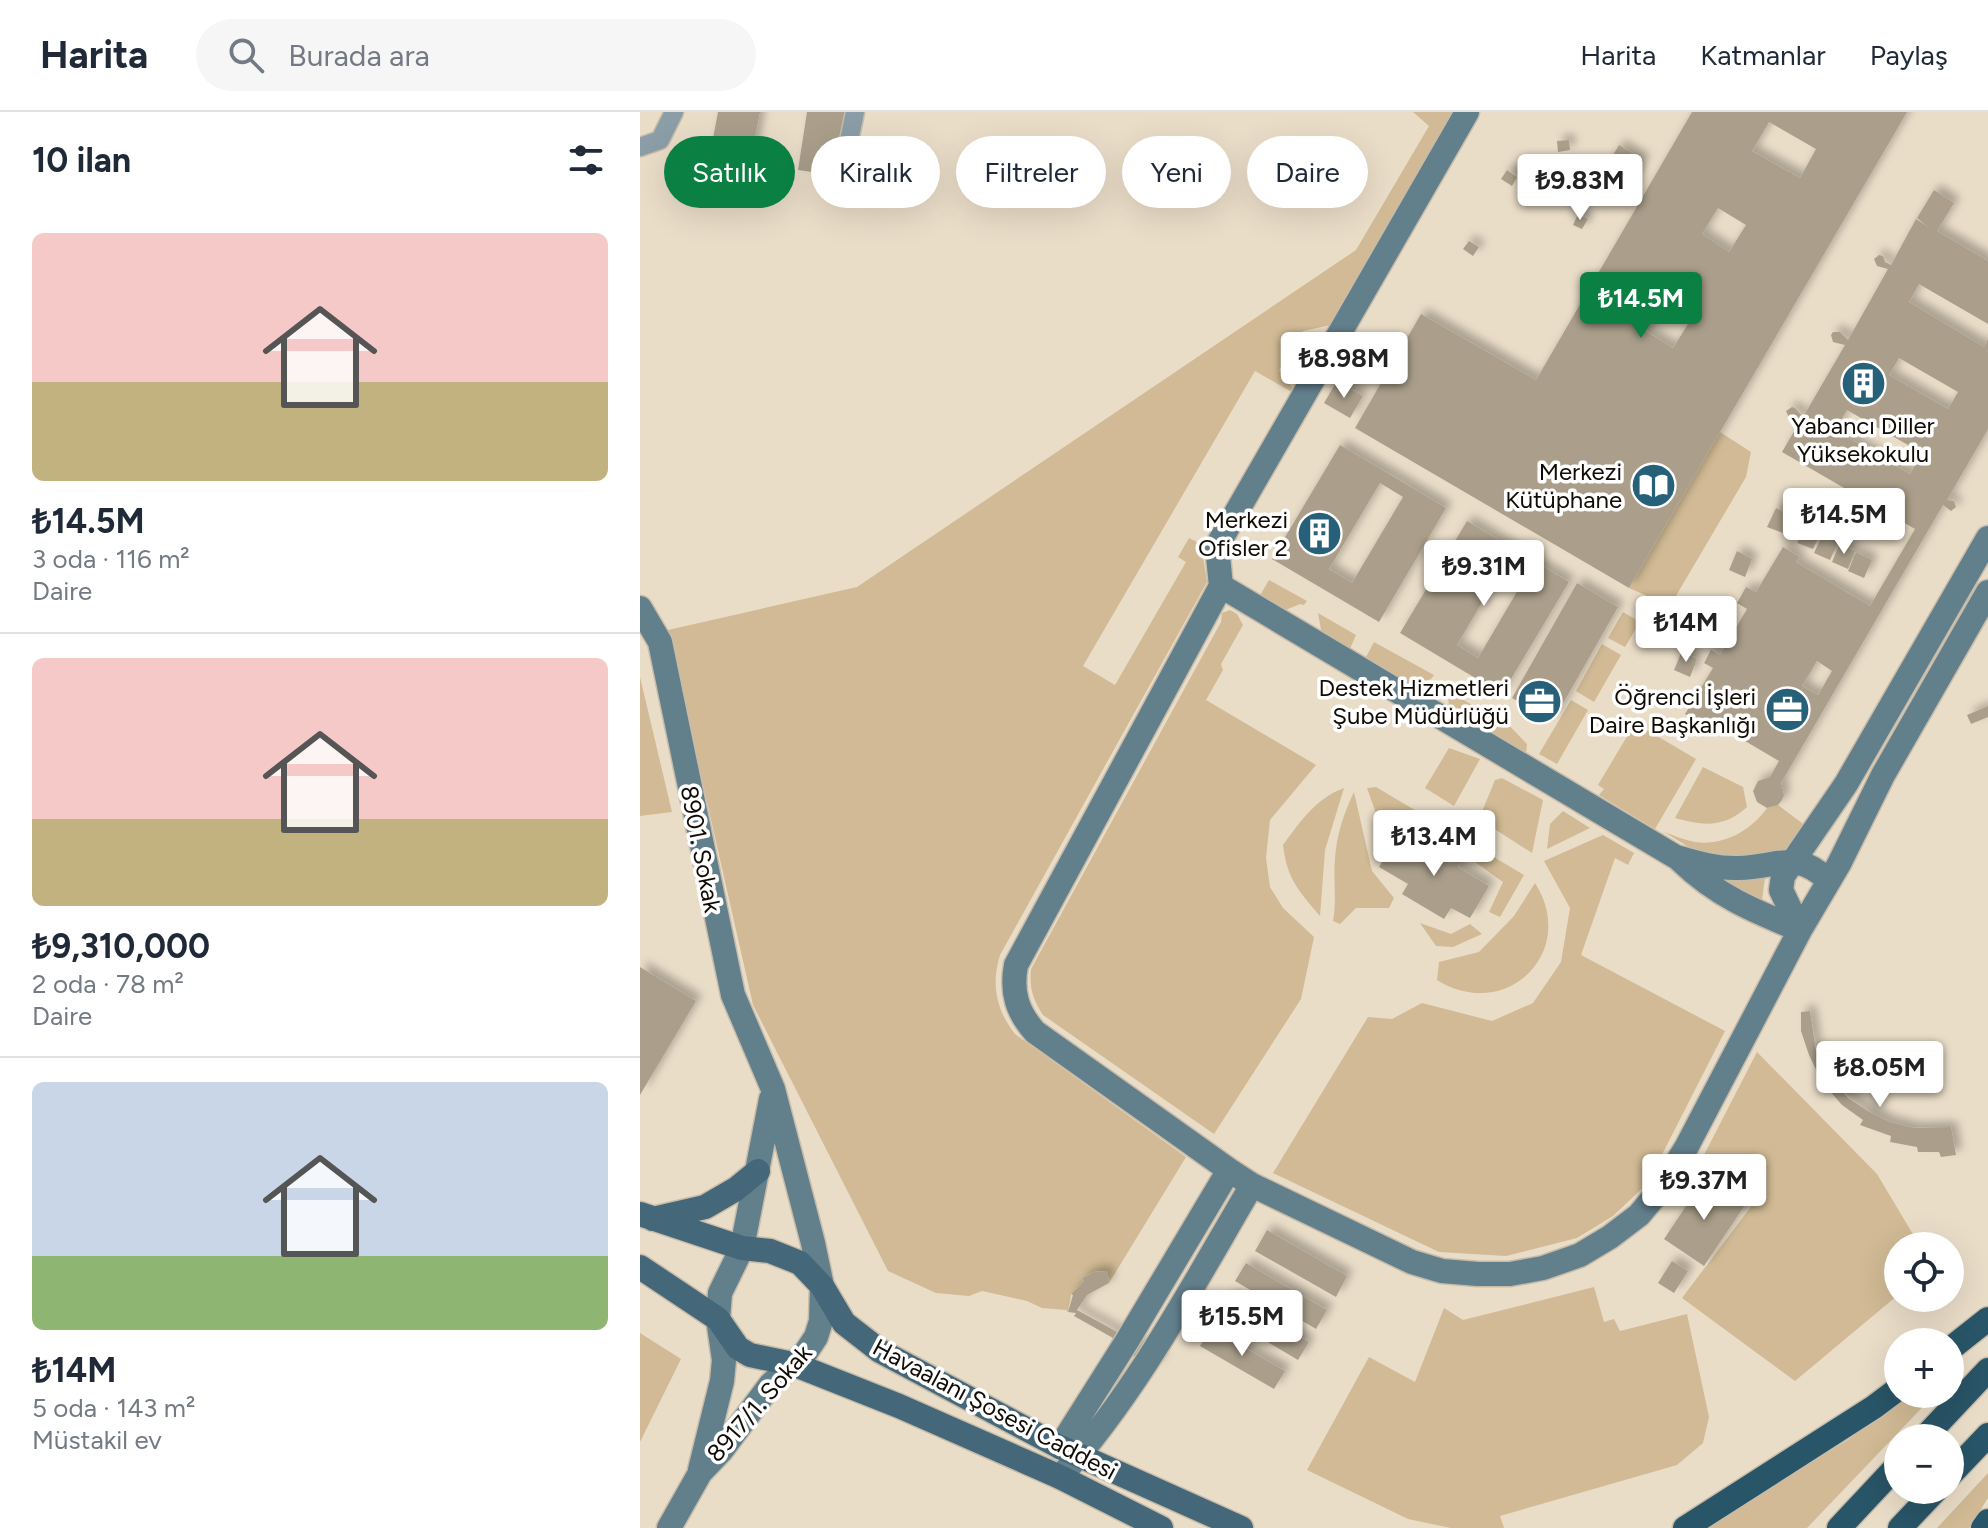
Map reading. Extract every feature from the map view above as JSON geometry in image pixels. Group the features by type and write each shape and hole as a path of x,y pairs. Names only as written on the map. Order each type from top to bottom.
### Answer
{"highway":[{"path":"1964,1338 1988,1319"},
{"path":"1937,1424 1988,1370"},
{"path":"1685,1528 1884,1400"},
{"path":"1964,1460 1988,1435"},
{"path":"1839,1528 1884,1480"},
{"path":"1900,1528 1923,1504"},
{"path":"1983,1528 1988,1521"}],"main road":[{"path":"645,1217 705,1207 736,1189 758,1171"},
{"name":"Havaalanı Şosesi Caddesi","path":"645,1217 742,1248 770,1251 800,1263 822,1286 844,1323 871,1345 1069,1452 1241,1528"},
{"path":"640,1267 718,1319 738,1348 750,1355 793,1364"},
{"name":"Havaalanı Şosesi Caddesi","path":"793,1364 899,1406 1060,1477 1161,1528"}],"street":[{"path":"640,147 660,140 674,112"},
{"path":"850,136 855,112"},
{"path":"1467,112 1217,546 1221,586 1016,965 1012,984 1023,1019 1035,1032 1252,1185 1412,1262 1442,1271 1510,1274 1543,1268 1580,1255 1639,1215 1659,1191 1686,1148 1883,775 1988,592"},
{"path":"1800,930 1781,890 1783,876 1846,784 1988,538"},
{"path":"1221,586 1676,857 1704,884 1800,930"},
{"name":"8901. Sokak","path":"640,608 660,642 733,995 773,1089 822,1286"},
{"path":"1676,857 1711,867 1740,868 1793,861 1815,867 1829,881"},
{"path":"742,1248 773,1089"},
{"path":"1060,1477 1069,1452 1127,1341 1229,1170"},
{"path":"1069,1452 1113,1412 1252,1185"},
{"name":"8917/1. Sokak","path":"700,1473 722,1381 724,1360 718,1319 720,1293 742,1248"},
{"name":"8917/1. Sokak","path":"669,1528 700,1473 721,1451 771,1384 816,1337 821,1321 822,1286"}],"shaded area":[{"path":"1413,112 1454,112 1331,325 1303,331 1279,370 1294,390 1290,391 1255,371 1083,666 1115,685 1186,562 1178,557 1189,538 1201,544 1207,582 1000,955 997,966 997,996 1003,1016 1015,1034 1186,1157 1109,1283 1106,1271 1082,1278 1084,1281 1071,1294 1068,1312 982,1291 969,1296 936,1293 888,1271 753,1005 668,630 857,587 1356,250 1429,126"},
{"path":"1720,432 1751,452 1746,477 1670,606 1629,588"},
{"path":"1269,580 1307,601 1304,605 1281,612 1258,599"},
{"path":"1230,610 1237,614 1243,625 1221,664 1223,670 1206,700 1316,765 1270,820 1266,858 1270,887 1283,908 1314,937 1301,999 1214,1134 1043,1015 1032,993 1031,969 1221,622 1222,613"},
{"path":"1623,612 1640,622 1625,647 1608,638"},
{"path":"1318,613 1356,635 1349,651 1322,635"},
{"path":"1374,642 1434,675 1411,687 1365,659"},
{"path":"1602,644 1621,655 1594,702 1576,691"},
{"path":"640,677 672,812 640,816"},
{"path":"1448,691 1488,714 1498,714 1527,744 1526,754 1449,709"},
{"path":"1571,700 1588,710 1557,764 1539,754"},
{"path":"1635,723 1696,759 1655,829 1599,795 1604,789 1598,785"},
{"path":"1449,748 1480,759 1454,806 1425,788"},
{"path":"1703,767 1743,787 1747,807 1721,822 1695,823 1675,818"},
{"path":"1502,778 1543,800 1532,853 1479,819 1495,780"},
{"path":"1376,787 1524,875 1500,917 1489,912 1503,882 1443,839 1379,822 1367,788"},
{"path":"1344,788 1325,850 1320,916 1295,884 1287,867 1283,845 1317,805"},
{"path":"1354,792 1372,871 1394,898 1389,908 1356,908 1340,924 1333,921 1335,858 1337,840"},
{"path":"1778,805 1806,826 1785,851 1760,858 1720,858 1697,852 1664,832 1695,842 1716,842 1745,830 1767,808"},
{"path":"1563,811 1590,828 1547,849 1550,824"},
{"path":"1603,835 1634,853 1628,865 1615,858 1581,955 1725,1031 1647,1184 1613,1216 1577,1238 1506,1256 1439,1252 1273,1173 1368,1017 1392,1019 1422,1003 1492,1021 1533,1003 1561,962 1570,908 1544,861"},
{"path":"1766,870 1761,908 1699,873"},
{"path":"1535,883 1546,909 1548,933 1542,955 1528,974 1510,986 1488,993 1463,991 1437,980 1439,962 1479,952 1514,916"},
{"path":"1420,923 1451,934 1470,924 1482,934 1453,947 1436,946"},
{"path":"1757,1052 1877,1174 1912,1232 1884,1232 1884,1307 1795,1381 1682,1298 1756,1200 1704,1155"},
{"path":"1594,1287 1604,1322 1614,1319 1620,1331 1687,1314 1709,1417 1703,1443 1677,1465 1500,1516 1504,1528 1451,1528 1408,1519 1307,1470 1369,1357 1415,1382 1444,1308 1463,1320"},
{"path":"640,1333 681,1359 640,1442"},
{"path":"1890,1408 1922,1408 1906,1424 1884,1424 1884,1447 1807,1528 1703,1528 1848,1440"},
{"path":"1988,1473 1988,1498 1969,1528 1937,1528 1959,1504 1964,1504 1964,1499"}],"building":[{"path":"718,112 760,112 755,136 713,136"},
{"path":"807,112 850,112 846,136 811,136 811,172 798,170"},
{"path":"1692,112 1907,112 1629,588 1355,428 1421,314 1536,380","holes":["1769,122 1816,149 1800,178 1752,151","1718,208 1746,225 1729,252 1702,234","1663,304 1690,321 1673,348 1646,331"]},
{"path":"1569,140 1570,150 1558,152 1557,141"},
{"path":"1619,145 1644,160 1631,182 1606,167"},
{"path":"1507,170 1517,177 1512,186 1501,179"},
{"path":"1574,175 1576,187 1564,188 1562,177"},
{"path":"1530,184 1540,191 1534,200 1524,193"},
{"path":"1934,190 1954,203 1937,231 1988,261 1988,324 1919,284 1909,302 1984,347 1988,339 1988,429 1947,500 1954,501 1956,507 1951,511 1943,505 1781,783 1782,800 1778,805 1767,808 1757,802 1753,791 1758,781 1770,777 1779,761 1706,718 1702,724 1685,714 1713,668 1704,663 1711,650 1720,655 1747,609 1737,603 1746,587 1756,592 1783,547 1800,557 1796,562 1870,606 1915,529 1782,452 1800,421 1789,418 1786,411 1795,408 1803,417 1845,345 1833,342 1831,335 1840,332 1848,340 1888,269 1877,266 1874,259 1883,256 1885,262 1891,265 1916,219 1930,228 1917,218","holes":["1899,358 1958,392 1948,409 1889,375","1847,410 1922,453 1910,474 1835,430","1817,661 1832,671 1818,695 1802,686"]},
{"path":"1578,214 1588,219 1582,229 1573,225"},
{"path":"1469,241 1479,247 1473,256 1463,249"},
{"path":"1337,381 1363,396 1350,418 1324,403"},
{"name":"Merkezi Ofisler 2","path":"1340,445 1446,508 1379,622 1272,559","holes":["1380,483 1403,497 1352,583 1329,569"]},
{"path":"1776,508 1791,516 1783,533 1767,527"},
{"path":"1467,521 1569,582 1502,694 1400,633","holes":["1507,560 1528,573 1478,658 1457,645"]},
{"path":"1806,523 1821,532 1813,549 1797,543"},
{"path":"1823,534 1838,542 1830,560 1814,553"},
{"path":"1840,543 1855,551 1848,569 1832,562"},
{"path":"1737,551 1752,559 1745,577 1729,570"},
{"path":"1856,552 1872,560 1864,578 1848,571"},
{"path":"1577,583 1618,607 1553,721 1512,698"},
{"path":"1682,651 1697,659 1690,677 1674,670"},
{"path":"1988,706 1988,717 1971,724 1967,715"},
{"path":"1399,833 1428,851 1431,846 1442,852 1445,848 1453,853 1451,857 1460,862 1458,867 1489,886 1470,918 1451,908 1444,919 1402,894 1408,884 1379,867"},
{"path":"640,967 696,1001 640,1095"},
{"path":"1810,1011 1816,1051 1832,1079 1848,1098 1890,1122 1914,1128 1951,1127 1956,1155 1941,1157 1939,1152 1918,1152 1917,1147 1890,1142 1891,1136 1860,1125 1863,1120 1842,1105 1822,1082 1809,1055 1801,1031 1801,1012"},
{"path":"1705,1178 1745,1205 1704,1266 1664,1239"},
{"path":"1267,1230 1347,1276 1336,1297 1255,1251"},
{"path":"1672,1261 1688,1271 1674,1293 1658,1283"},
{"path":"1246,1263 1327,1310 1316,1329 1235,1281"},
{"path":"1107,1271 1109,1283 1087,1295 1077,1310 1161,1356 1154,1368 1110,1343 1113,1338 1074,1316 1076,1313 1068,1312 1071,1294 1084,1281 1082,1278 1094,1272"},
{"path":"1231,1296 1309,1342 1298,1360 1220,1314"},
{"path":"1211,1328 1285,1371 1274,1389 1200,1346"}],"place":[{"name":"Yabancı Diller Yüksekokulu","path":"1863,383"},
{"name":"Merkezi Kütüphane","path":"1653,485"},
{"name":"Merkezi Ofisler 2","path":"1319,533"},
{"name":"Destek Hizmetleri Şube Müdürlüğü","path":"1540,701"},
{"name":"Öğrenci İşleri Daire Başkanlığı","path":"1787,710"}]}
